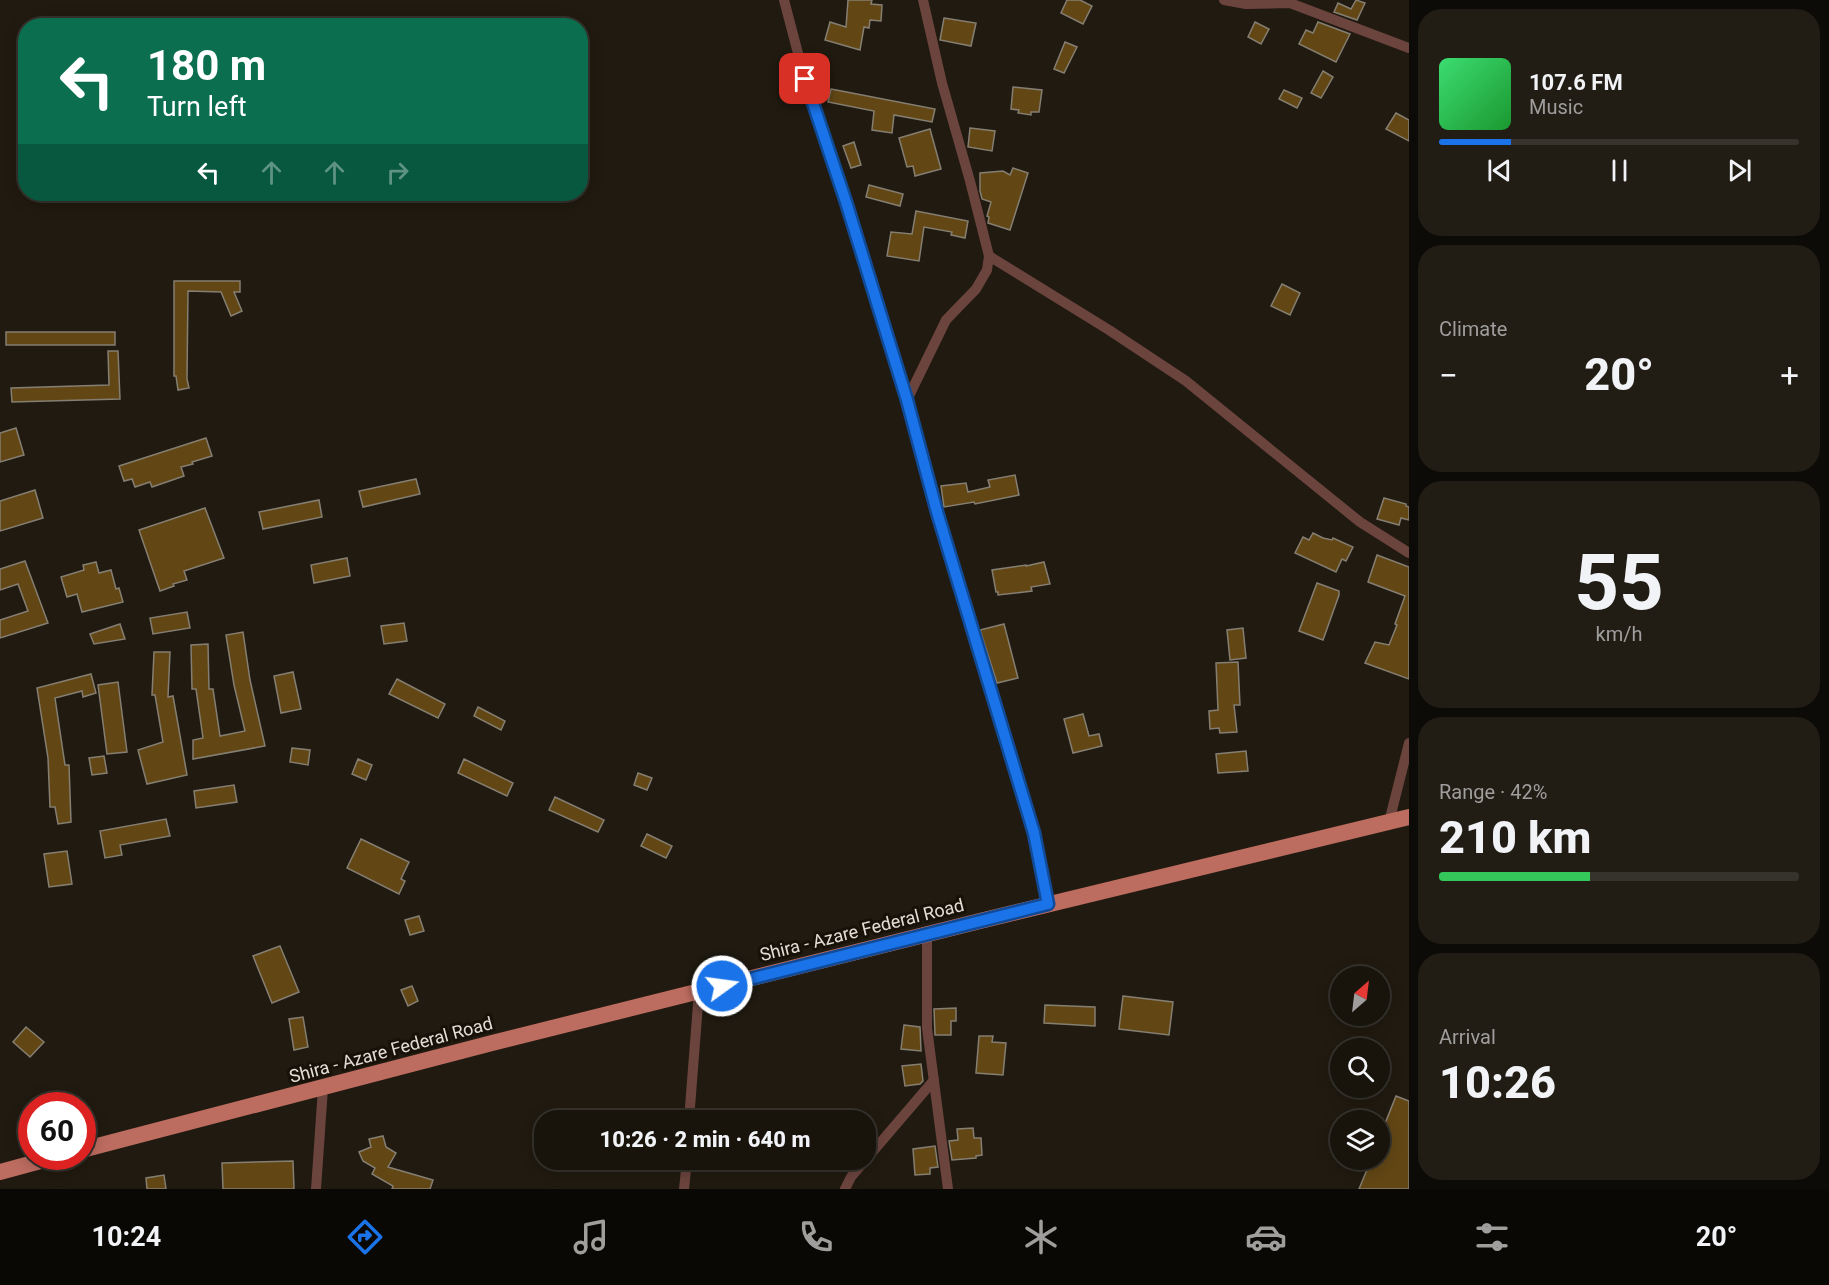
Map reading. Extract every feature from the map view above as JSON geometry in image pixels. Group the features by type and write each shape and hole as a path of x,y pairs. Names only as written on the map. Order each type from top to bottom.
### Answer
{"main road":[{"name":"Shira - Azare Federal Road","path":"96,1146 927,934 1409,817"},
{"path":"0,1172 18,1167"}],"street":[{"path":"784,0 810,99 846,202 907,400 937,512 1034,833 1048,904"},
{"path":"907,400 946,320 976,289 987,270 989,256 942,83 923,0"},
{"path":"1224,0 1246,4 1290,3 1409,48"},
{"path":"989,256 1109,330 1186,381 1360,522 1409,553"},
{"path":"1389,822 1409,743"},
{"path":"927,934 927,1028 948,1189"},
{"path":"690,1110 699,992"},
{"path":"845,1189 851,1177 934,1080"},
{"path":"315,1189 323,1088"},
{"path":"684,1189 686,1170"}],"building":[{"path":"848,0 872,0 871,4 882,5 881,21 870,20 869,28 864,27 860,50 825,40 830,22 846,27"},
{"path":"1067,0 1080,0 1092,6 1083,24 1061,13"},
{"path":"1356,0 1365,3 1357,20 1334,12 1338,3 1351,9"},
{"path":"944,18 976,23 971,46 940,40"},
{"path":"1255,22 1269,29 1261,44 1248,37"},
{"path":"1318,22 1350,34 1336,62 1299,44 1306,30 1313,33"},
{"path":"1065,42 1077,47 1064,73 1054,69"},
{"path":"1323,71 1333,77 1321,98 1311,93"},
{"path":"1013,87 1042,90 1039,112 1031,112 1031,115 1018,113 1019,110 1011,109"},
{"path":"831,89 935,109 932,122 894,115 892,133 872,130 874,111 828,102"},
{"path":"1284,90 1302,98 1297,108 1279,99"},
{"path":"1396,113 1409,120 1409,141 1386,129"},
{"path":"970,128 995,131 992,151 968,147"},
{"path":"930,129 941,169 915,176 913,166 907,167 899,138"},
{"path":"854,142 861,165 851,168 843,146"},
{"path":"1013,168 1028,173 1010,230 988,223 989,217 987,216 991,202 982,199 980,173 1003,171 1010,175"},
{"path":"869,185 903,194 900,206 866,197"},
{"path":"916,211 968,221 965,238 951,235 952,232 924,227 919,261 887,256 891,232 912,234"},
{"path":"174,281 240,281 240,292 234,292 242,311 231,316 221,292 188,291 187,379 189,388 178,390 176,376 174,376"},
{"path":"1282,284 1300,293 1290,315 1271,306"},
{"path":"6,332 115,332 115,345 6,345"},
{"path":"108,351 118,351 120,399 12,402 11,388 109,385"},
{"path":"16,428 24,455 0,462 0,433"},
{"path":"206,438 212,456 181,467 184,476 152,487 150,482 135,487 132,479 124,481 119,466"},
{"path":"1015,475 1019,495 975,504 974,502 944,507 941,486 966,483 968,492 990,487 988,480"},
{"path":"416,479 420,494 363,507 359,491"},
{"path":"35,490 43,518 0,531 0,501"},
{"path":"1384,498 1406,504 1409,507 1409,520 1401,518 1399,525 1377,519"},
{"path":"319,500 322,517 263,529 259,512"},
{"path":"205,508 224,558 184,571 187,580 160,591 139,530"},
{"path":"1313,533 1323,538 1332,540 1333,538 1353,547 1346,561 1342,559 1336,572 1295,553 1303,537 1309,540"},
{"path":"1377,555 1409,567 1409,679 1365,663 1375,642 1389,645 1405,596 1368,582"},
{"path":"347,558 350,576 314,583 311,565"},
{"path":"25,561 48,623 0,638 0,620 28,611 18,584 0,590 0,569"},
{"path":"96,562 99,573 111,570 116,589 119,588 123,602 82,612 77,594 67,597 61,577 84,570 83,565"},
{"path":"1044,562 1050,584 1031,587 1032,591 998,595 992,570"},
{"path":"1317,583 1339,591 1323,640 1299,631"},
{"path":"187,612 190,628 153,634 150,618"},
{"path":"404,623 407,641 384,644 381,626"},
{"path":"120,624 125,639 94,644 90,634"},
{"path":"1004,624 1018,678 997,683 980,630"},
{"path":"1243,628 1246,658 1230,660 1227,630"},
{"path":"243,632 250,680 265,746 193,759 193,740 203,738 196,689 192,689 191,645 208,644 209,689 213,689 220,736 245,731 234,685 226,635"},
{"path":"154,652 170,652 168,697 173,696 187,775 147,784 138,750 163,742 155,695 152,695"},
{"path":"1238,662 1240,705 1234,705 1237,732 1220,733 1219,728 1210,729 1209,711 1218,710 1216,663"},
{"path":"293,672 301,709 281,713 274,676"},
{"path":"91,674 96,693 83,697 82,691 55,698 65,765 69,765 71,822 58,824 55,807 50,807 48,758 37,688"},
{"path":"397,679 445,704 438,718 389,694"},
{"path":"118,682 127,752 107,754 98,685"},
{"path":"478,707 505,721 501,730 474,716"},
{"path":"1083,714 1089,736 1099,734 1102,746 1073,753 1064,719"},
{"path":"292,748 310,750 308,765 290,762"},
{"path":"1246,751 1248,771 1218,773 1216,754"},
{"path":"104,756 107,773 92,775 89,758"},
{"path":"358,759 372,765 366,780 352,774"},
{"path":"464,759 513,783 507,796 458,773"},
{"path":"638,773 652,778 647,790 634,785"},
{"path":"234,785 237,802 196,808 194,791"},
{"path":"555,797 604,820 598,832 549,810"},
{"path":"166,819 170,836 120,845 122,855 105,858 100,831"},
{"path":"647,834 672,846 666,858 641,846"},
{"path":"361,839 409,862 401,879 405,881 399,894 347,868"},
{"path":"67,851 72,884 49,887 44,854"},
{"path":"419,916 424,931 410,935 405,920"},
{"path":"280,946 299,992 272,1003 253,956"},
{"path":"412,986 418,1001 408,1006 401,990"},
{"path":"1123,996 1173,1002 1169,1035 1119,1029"},
{"path":"1045,1005 1095,1007 1095,1026 1044,1023"},
{"path":"956,1008 956,1021 951,1021 951,1035 935,1035 934,1009"},
{"path":"303,1017 308,1047 294,1050 289,1019"},
{"path":"904,1025 920,1027 921,1051 901,1049"},
{"path":"26,1027 44,1042 30,1057 13,1042"},
{"path":"979,1036 993,1036 992,1042 1006,1043 1003,1075 976,1073"},
{"path":"921,1064 923,1081 920,1084 905,1086 902,1066"},
{"path":"1396,1096 1409,1101 1409,1189 1359,1189 1367,1170 1390,1170 1390,1111"},
{"path":"973,1128 974,1138 981,1138 982,1155 976,1158 952,1160 949,1141 958,1140 957,1129"},
{"path":"383,1136 386,1147 396,1153 388,1167 433,1180 430,1189 392,1189 393,1186 372,1174 375,1168 363,1161 359,1152 371,1147 369,1139"},
{"path":"935,1146 938,1167 930,1168 930,1174 915,1175 913,1149"},
{"path":"293,1161 294,1189 223,1189 222,1163"},
{"path":"164,1175 166,1189 147,1189 146,1178"}],"route":[{"path":"722,986 1048,904 1034,833 937,512 907,400 846,202 805,79"}]}
